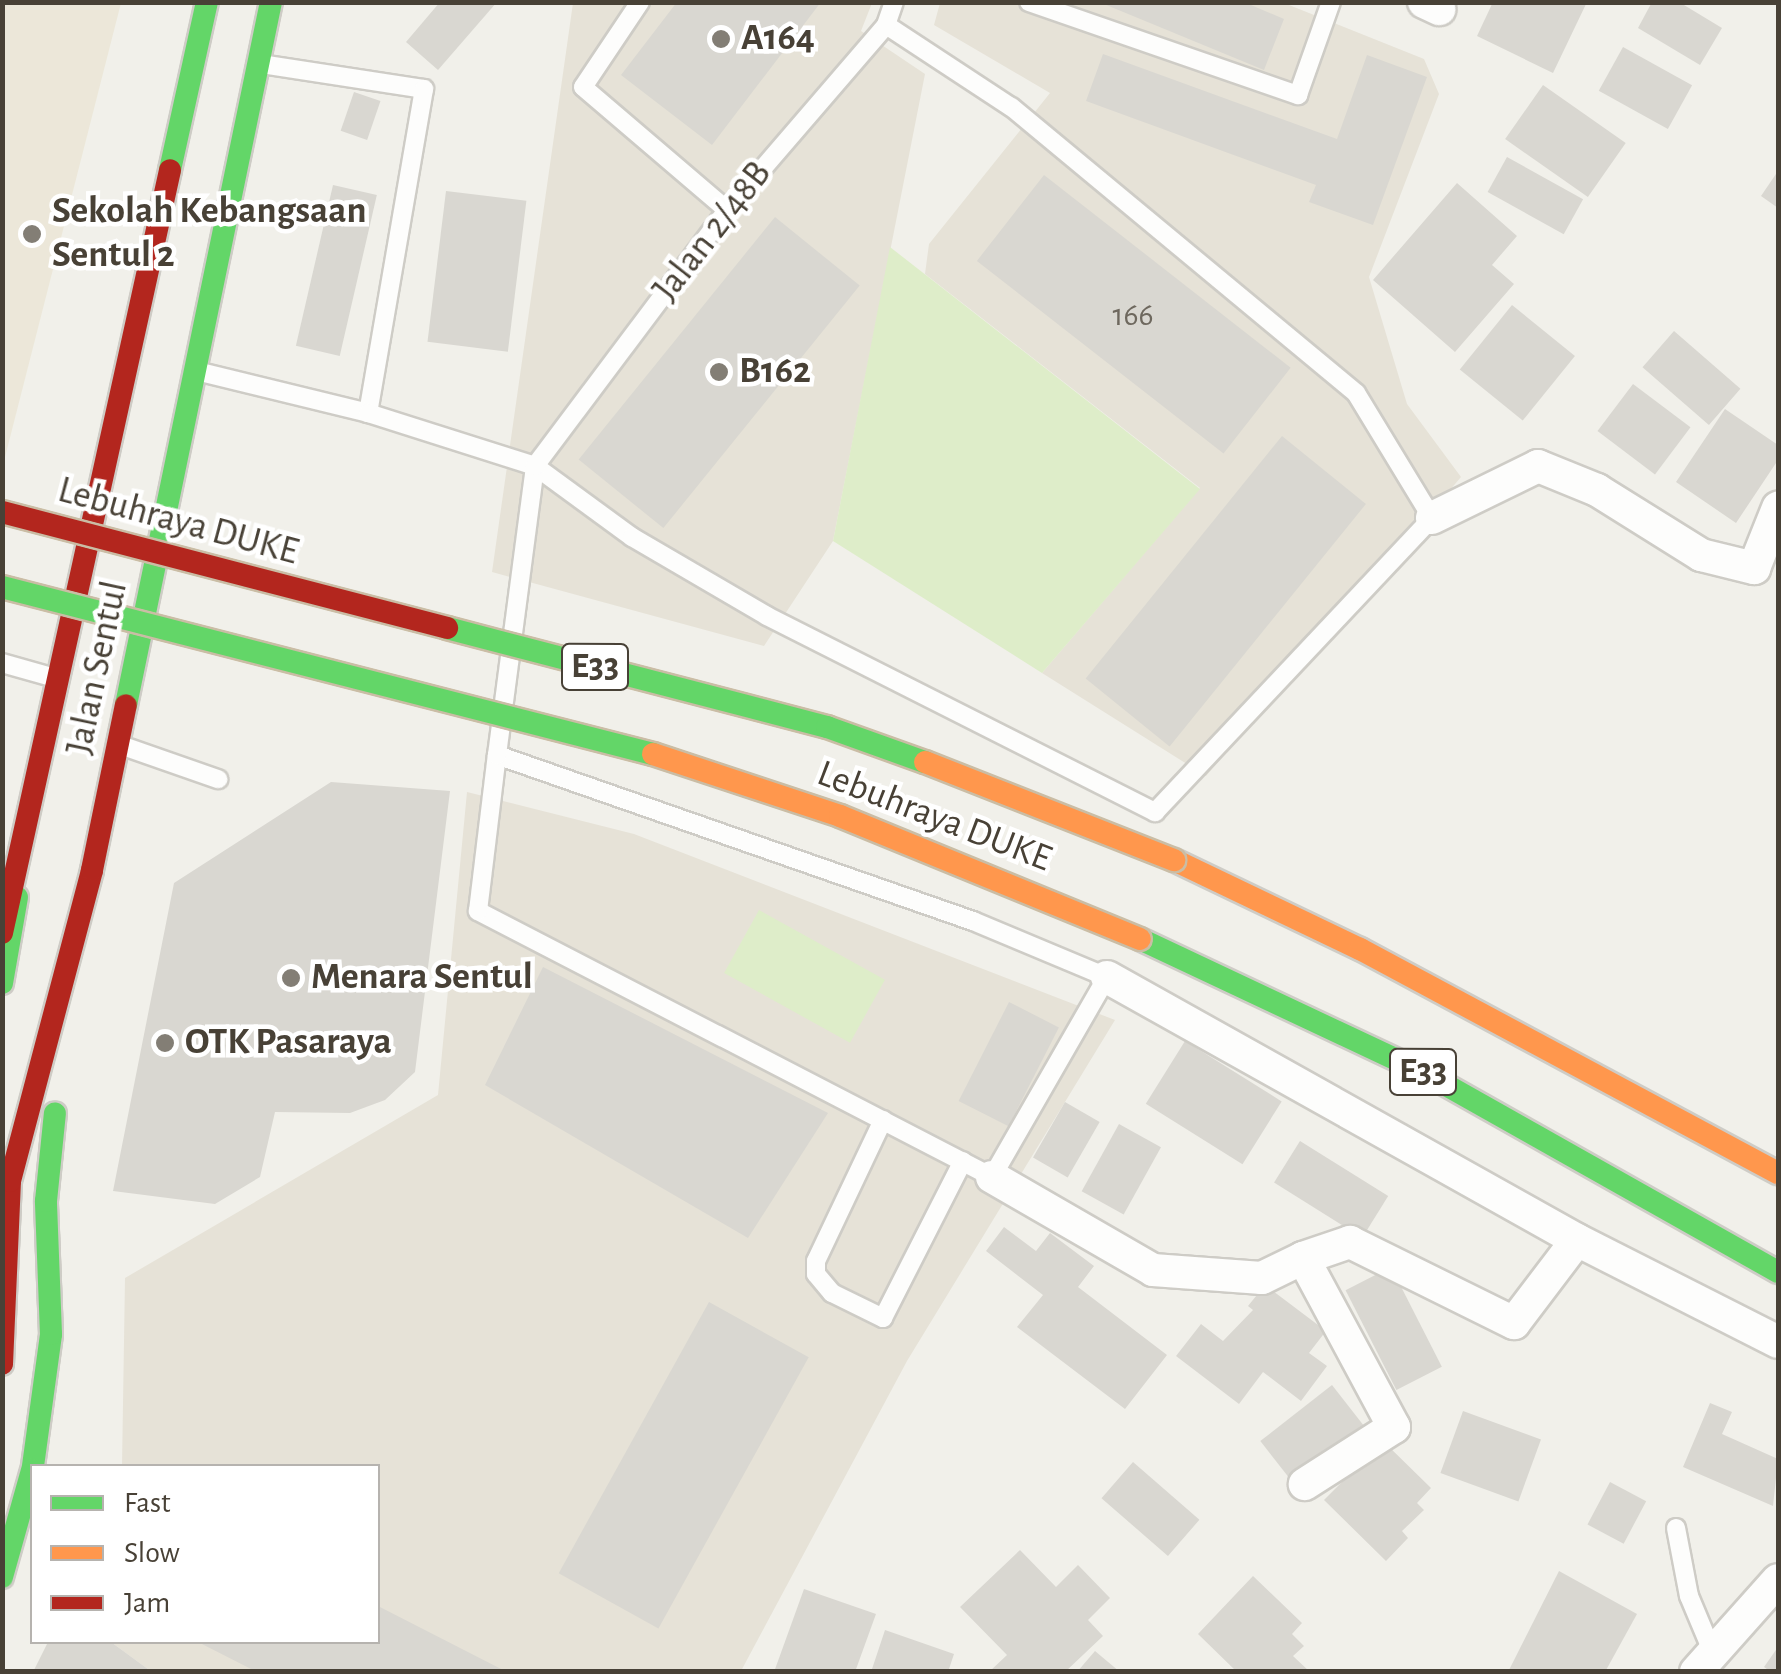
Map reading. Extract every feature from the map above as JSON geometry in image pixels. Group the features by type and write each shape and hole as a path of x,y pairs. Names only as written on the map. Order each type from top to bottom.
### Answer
{"main road":[{"name":"Jalan Sentul","path":"2,933 207,2"},
{"name":"Jalan Sentul","path":"92,870 271,2"},
{"name":"Lebuhraya DUKE","path":"2,512 827,727 1077,817 1360,949 1778,1173"},
{"name":"Lebuhraya DUKE","path":"2,587 612,740 840,816 1140,939 1423,1072 1778,1272"},
{"path":"2,983 31,807"},
{"path":"2,1364 10,1181 92,870"},
{"path":"34,1464 51,1334 46,1201 92,870"},
{"path":"2,1577 30,1479"}],"street":[{"path":"1432,518 1538,466 1597,490 1701,555 1754,568 1778,508"},
{"path":"1107,978 1578,1240 1778,1342"},
{"path":"992,1177 1153,1270 1262,1278 1350,1242 1514,1323 1578,1240"},
{"path":"1303,1258 1394,1427 1305,1484"},
{"path":"1704,1662 1778,1580"}],"lane":[{"path":"640,2 583,87 727,210"},
{"name":"Jalan 2/48B","path":"535,466 727,210 886,25 894,2"},
{"path":"1029,2 1298,95 1332,2"},
{"path":"194,370 368,413 535,466 632,537 768,616 1154,812 1432,518 1356,393 1011,107 886,25"},
{"path":"261,64 424,89 368,413"},
{"path":"497,755 973,921 1107,978 992,1177 478,911 497,755 535,466"},
{"path":"2,663 60,679"},
{"path":"118,744 218,779"},
{"path":"883,1120 816,1261 816,1274 832,1293 883,1318 962,1161"},
{"path":"1676,1528 1704,1662"}],"shaded area":[{"name":"Sekolah Kebangsaan Sentul 2","path":"2,3 121,3 3,465 2,465"},
{"path":"573,3 872,3 861,31 925,74 833,541 764,646 492,572"},
{"path":"940,3 1284,3 1424,59 1439,94 1369,277 1407,404 1461,477 1206,776 1042,673 1200,488 925,274 929,244 1050,93 934,25"},
{"path":"467,792 634,834 1115,1020 907,1361 741,1671 152,1672 114,1644 380,1644 380,1464 122,1464 125,1278 438,1095"}],"green space":[{"path":"890,247 1200,489 1042,673 833,541"},
{"path":"759,910 885,980 850,1043 724,973"}],"building":[{"path":"440,2 497,2 438,70 406,42"},
{"name":"A164","path":"677,2 821,2 712,145 621,75"},
{"path":"1099,2 1244,2 1284,19 1264,70"},
{"path":"1493,2 1587,2 1553,73 1477,36"},
{"path":"1652,2 1679,2 1722,28 1700,65 1638,28"},
{"path":"1623,47 1692,85 1668,129 1599,91"},
{"path":"1103,54 1337,139 1367,55 1427,77 1373,225 1309,202 1316,185 1086,101"},
{"path":"1543,85 1626,143 1588,197 1505,139"},
{"path":"354,92 380,101 367,140 341,131"},
{"path":"1507,157 1583,199 1564,234 1488,192"},
{"path":"1778,171 1778,208 1761,196"},
{"path":"1044,175 1291,368 1224,454 977,261"},
{"path":"1457,183 1517,236 1492,265 1514,284 1455,352 1373,280"},
{"path":"333,185 377,195 340,356 296,346"},
{"path":"446,191 526,201 508,352 427,342"},
{"name":"B162","path":"775,217 860,286 663,528 579,459"},
{"path":"1512,305 1575,356 1523,420 1460,370"},
{"path":"1674,331 1740,389 1709,425 1643,367"},
{"path":"1633,384 1691,427 1655,474 1597,431"},
{"path":"1725,409 1778,445 1778,460 1736,523 1676,482"},
{"path":"1282,436 1366,504 1170,746 1086,678"},
{"name":"Menara Sentul","path":"331,782 450,791 415,1072 385,1100 350,1113 275,1112 260,1177 215,1204 113,1191 174,883"},
{"path":"543,967 828,1113 748,1238 485,1085"},
{"path":"1009,1002 1059,1027 1009,1126 959,1101"},
{"path":"1185,1041 1282,1101 1242,1164 1146,1104"},
{"path":"1065,1102 1100,1122 1068,1177 1033,1157"},
{"path":"1119,1124 1161,1147 1124,1215 1082,1191"},
{"path":"1300,1141 1388,1196 1362,1238 1274,1183"},
{"path":"1004,1227 1036,1251 1050,1233 1094,1266 1078,1287 1167,1355 1125,1409 1017,1327 1043,1295 986,1251"},
{"path":"1391,1267 1442,1367 1396,1390 1346,1290"},
{"path":"1265,1285 1326,1331 1309,1353 1327,1366 1301,1401 1263,1372 1239,1404 1176,1356 1201,1324 1223,1341 1253,1310 1248,1306"},
{"path":"709,1302 809,1357 658,1628 559,1573"},
{"path":"1332,1385 1365,1428 1294,1484 1260,1441"},
{"path":"1710,1403 1732,1412 1722,1434 1778,1459 1773,1506 1683,1467"},
{"path":"1463,1411 1541,1439 1518,1501 1440,1473"},
{"path":"1384,1442 1431,1488 1417,1503 1424,1510 1402,1531 1408,1538 1386,1561 1324,1500 1347,1477 1341,1471"},
{"path":"1133,1462 1199,1520 1168,1556 1102,1498"},
{"path":"1610,1482 1646,1501 1624,1544 1587,1524"},
{"path":"1020,1550 1056,1587 1078,1565 1110,1598 1088,1620 1103,1636 1065,1672 989,1672 1007,1655 960,1607"},
{"path":"1559,1571 1637,1614 1605,1672 1508,1672"},
{"path":"1253,1576 1302,1623 1292,1634 1304,1646 1293,1656 1310,1672 1237,1672 1198,1634"},
{"path":"804,1589 876,1614 855,1672 774,1672"},
{"path":"380,1607 507,1672 257,1672 202,1644 380,1644"},
{"path":"885,1630 954,1654 948,1672 871,1672"},
{"path":"47,1644 114,1644 152,1672 33,1672"},
{"path":"1778,1647 1778,1672 1771,1672 1764,1667"},
{"path":"1095,1651 1120,1672 1077,1672"}],"traffic: fast":[{"path":"170,170 207,2"},
{"path":"126,705 271,2"},
{"path":"2,587 653,754"},
{"path":"447,628 827,727 925,762"},
{"path":"2,983 17,897"},
{"path":"1140,939 1423,1072 1778,1272"},
{"path":"33,1464 51,1334 46,1201 55,1113"},
{"path":"2,1577 30,1477"}],"traffic: slow":[{"path":"653,754 840,816 1140,939"},
{"path":"925,762 1174,860"},
{"path":"1174,860 1360,949 1778,1173"}],"traffic: jam":[{"path":"2,933 170,170"},
{"path":"2,512 447,628"},
{"path":"2,1364 10,1181 92,870 126,705"}],"place":[{"name":"A164","path":"721,39"},
{"name":"Sekolah Kebangsaan Sentul 2","path":"32,234"},
{"name":"B162","path":"719,372"},
{"name":"Menara Sentul","path":"291,978"},
{"name":"OTK Pasaraya","path":"165,1043"}]}
